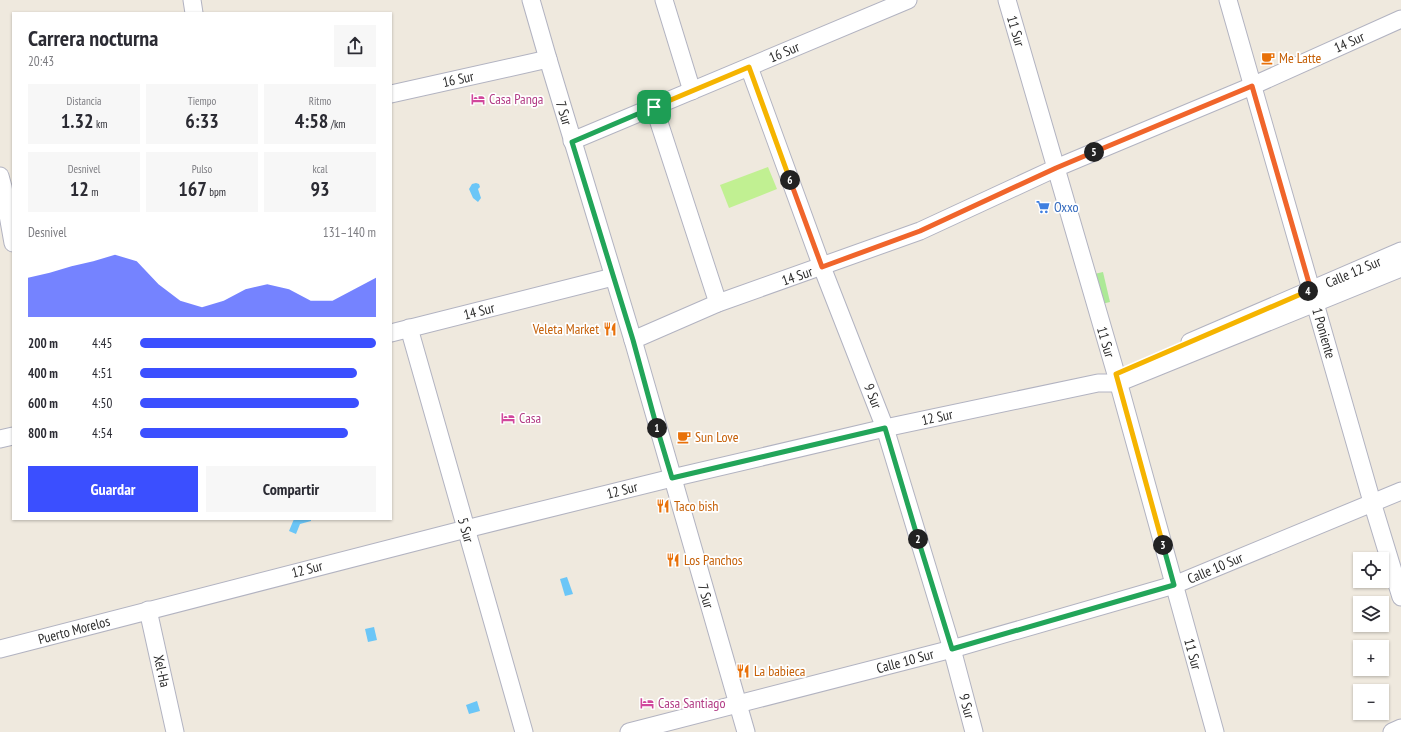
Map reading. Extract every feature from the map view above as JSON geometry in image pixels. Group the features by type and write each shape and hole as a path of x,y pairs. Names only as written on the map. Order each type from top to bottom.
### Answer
{"street":[{"path":"192,0 194,12"},
{"name":"7 Sur","path":"531,0 572,142 633,340 746,732"},
{"path":"664,0 692,91"},
{"name":"16 Sur","path":"572,142 908,0"},
{"name":"11 Sur","path":"1007,0 1117,379 1215,732"},
{"name":"1 Poniente","path":"1228,0 1372,502 1401,597"},
{"name":"14 Sur","path":"633,340 718,303 920,231 1056,168 1252,86 1401,19"},
{"name":"16 Sur","path":"392,94 548,59"},
{"name":"9 Sur","path":"749,67 822,267 885,428 952,649 974,732"},
{"path":"654,107 718,303"},
{"path":"4,184 12,236"},
{"name":"Calle 12 Sur","path":"1098,383 1117,379 1373,271 1401,251"},
{"name":"Calle 12 Sur","path":"1373,271 1401,268"},
{"name":"14 Sur","path":"392,333 613,277"},
{"name":"5 Sur","path":"409,328 524,732"},
{"name":"12 Sur","path":"148,610 672,478 885,428 1098,383"},
{"path":"0,439 12,436"},
{"name":"Calle 10 Sur","path":"629,732 952,649 1174,585 1401,491"},
{"name":"Puerto Morelos","path":"0,649 148,610"},
{"name":"Xel-Ha","path":"148,610 176,732"},
{"path":"1392,732 1401,728"}],"green space":[{"path":"768,167 777,189 729,208 720,185"},
{"path":"1103,272 1110,302 1097,305 1090,275"}],"water":[{"path":"472,184 479,184 480,187 478,189 481,198 478,202 473,198 469,189"},
{"path":"294,520 311,520 300,524 296,534 289,531"},
{"path":"567,577 573,594 565,596 560,579"},
{"path":"374,627 377,640 368,642 365,629"},
{"path":"477,701 480,711 469,714 466,705"}],"place":[{"name":"Me Latte","path":"1268,58"},
{"name":"Casa Panga","path":"478,99"},
{"name":"Oxxo","path":"1043,207"},
{"name":"Veleta Market","path":"610,329"},
{"name":"Casa","path":"508,418"},
{"name":"Sun Love","path":"684,437"},
{"name":"Taco bish","path":"663,506"},
{"name":"Los Panchos","path":"673,560"},
{"name":"La babieca","path":"743,671"},
{"name":"Casa Santiago","path":"647,703"}],"route":[{"path":"749,67 822,267 920,231 1056,168 1252,86 1311,290 1116,374 1174,585 952,649 885,428 672,478 633,340 572,142 654,107 749,67"}]}
